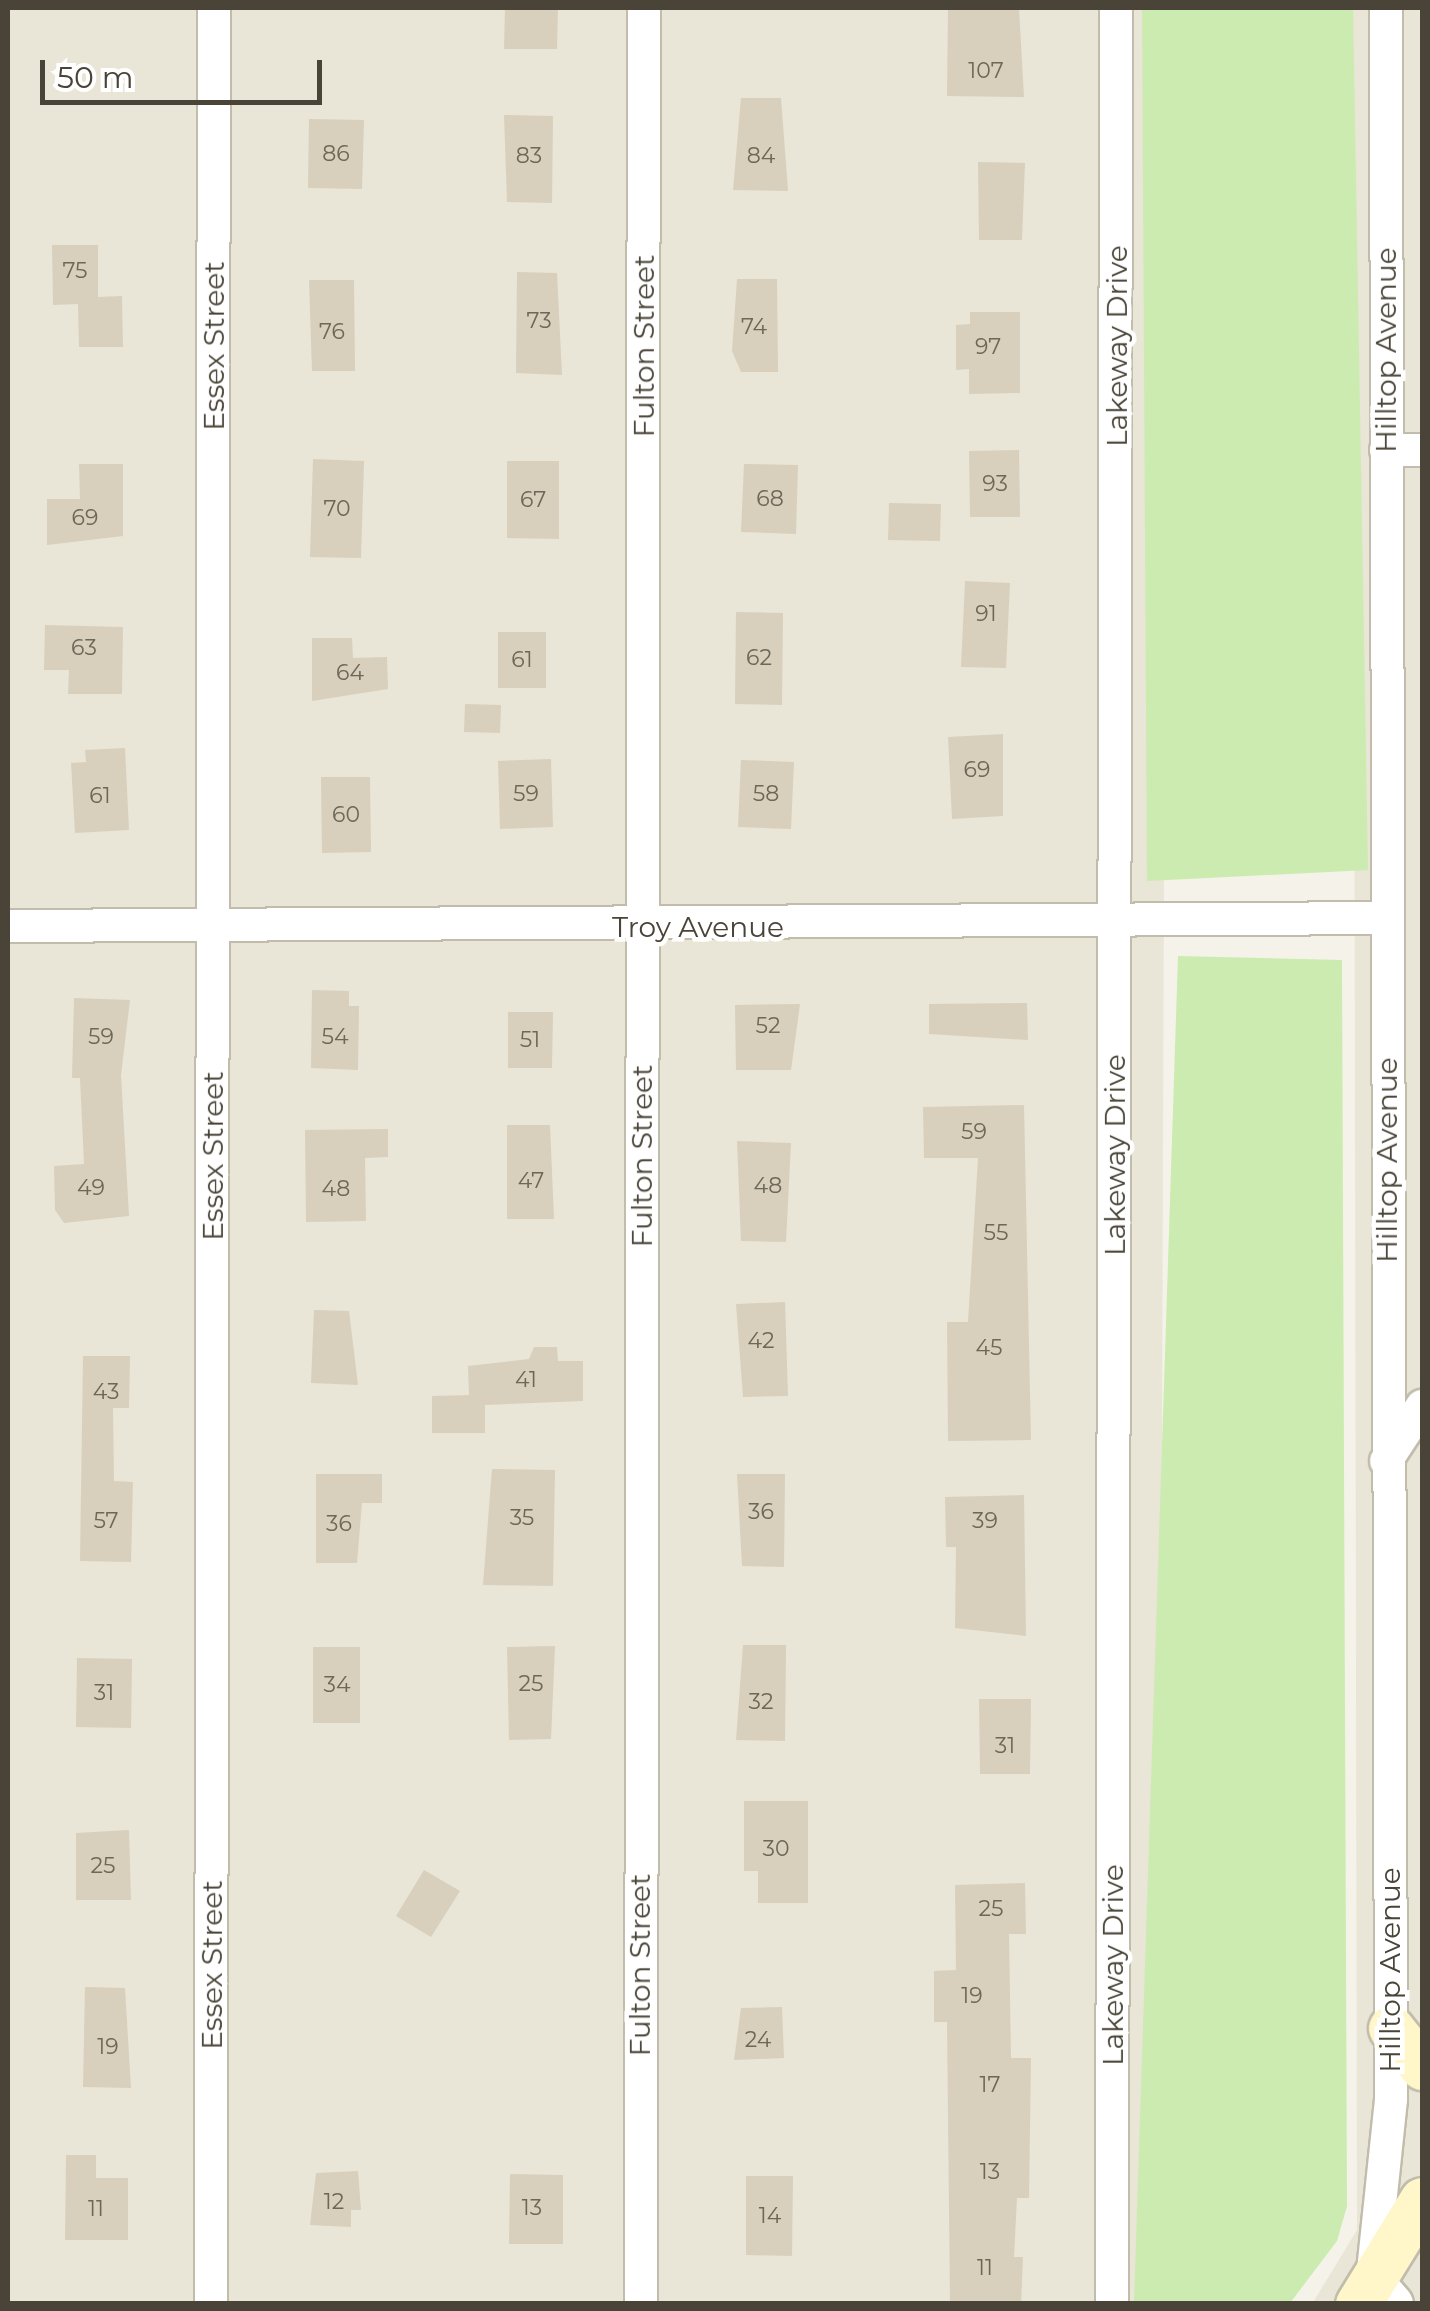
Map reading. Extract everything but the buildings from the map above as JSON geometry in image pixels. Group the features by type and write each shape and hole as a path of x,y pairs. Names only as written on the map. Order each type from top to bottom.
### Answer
{"main road":[{"path":"1390,2028 1422,2067"},
{"path":"1374,2296 1422,2200"}],"street":[{"name":"Essex Street","path":"211,2304 214,8"},
{"name":"Fulton Street","path":"640,2304 644,8"},
{"name":"Lakeway Drive","path":"1112,2304 1116,8"},
{"name":"Hilltop Avenue","path":"1374,2296 1390,2028 1386,8"},
{"path":"1386,450 1422,450"},
{"name":"Troy Avenue","path":"8,926 643,927 1388,918"},
{"path":"1386,1461 1422,1406"}],"shaded area":[{"path":"8,8 1167,8 1159,2303 8,2304"},
{"path":"1353,8 1422,8 1422,2303 1312,2304 1357,2230"}],"green space":[{"path":"1142,8 1353,8 1368,870 1147,881"},
{"path":"1178,956 1342,960 1347,2206 1337,2241 1290,2303 1134,2303"}]}
